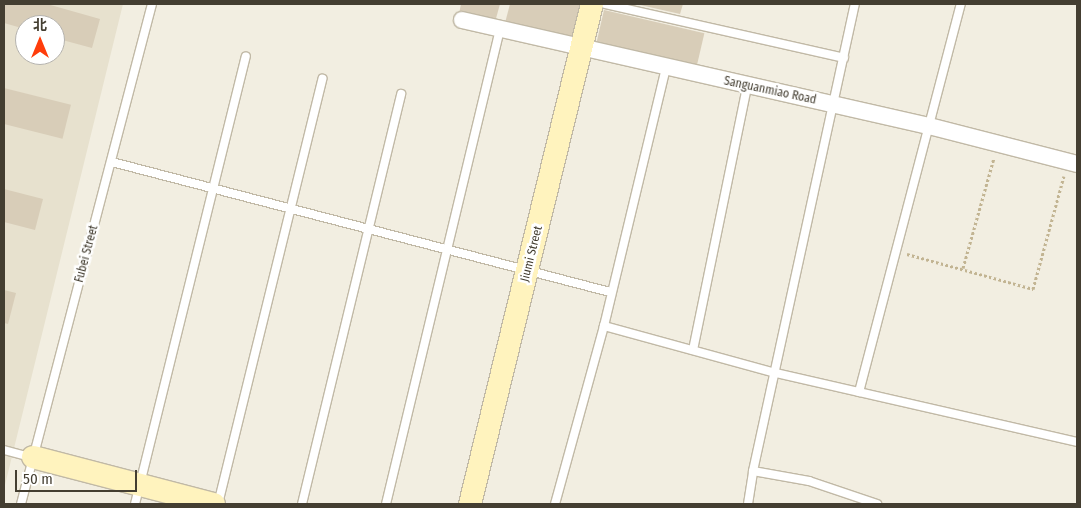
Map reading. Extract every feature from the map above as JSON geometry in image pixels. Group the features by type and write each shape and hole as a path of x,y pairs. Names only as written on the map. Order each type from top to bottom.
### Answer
{"street":[{"name":"Jiumi Street","path":"470,504 592,4"},
{"name":"Sanguanmiao Road","path":"462,20 582,50 929,126 1073,163"},
{"path":"33,457 138,495 214,504"}],"lane":[{"name":"Fubei Street","path":"21,504 152,4"},
{"path":"605,4 844,58"},
{"path":"748,504 753,471 776,373 855,4"},
{"path":"859,392 961,4"},
{"path":"386,504 500,30"},
{"path":"138,495 246,57"},
{"path":"556,504 604,326 610,292 666,68"},
{"path":"218,504 322,79"},
{"path":"693,350 747,86"},
{"path":"302,504 400,94"},
{"path":"112,162 610,292"},
{"path":"604,326 776,373 1077,442"},
{"path":"4,450 33,457"},
{"path":"753,471 809,481 877,504"}],"path":[{"path":"963,268 998,145"},
{"path":"896,251 1034,289 1073,163"}],"shaded area":[{"path":"4,4 123,4 4,489"}],"building":[{"path":"4,4 47,4 100,19 92,48 65,41 65,15 15,15 15,26 4,23"},
{"path":"461,4 500,4 495,22 459,14"},
{"path":"510,4 581,4 573,39 505,23"},
{"path":"636,4 683,4 680,14"},
{"path":"604,10 704,33 697,66 596,43"},
{"path":"4,88 71,105 62,139 4,124"},
{"path":"4,189 43,199 35,230 4,222"},
{"path":"4,290 16,293 8,324 4,323"}]}
